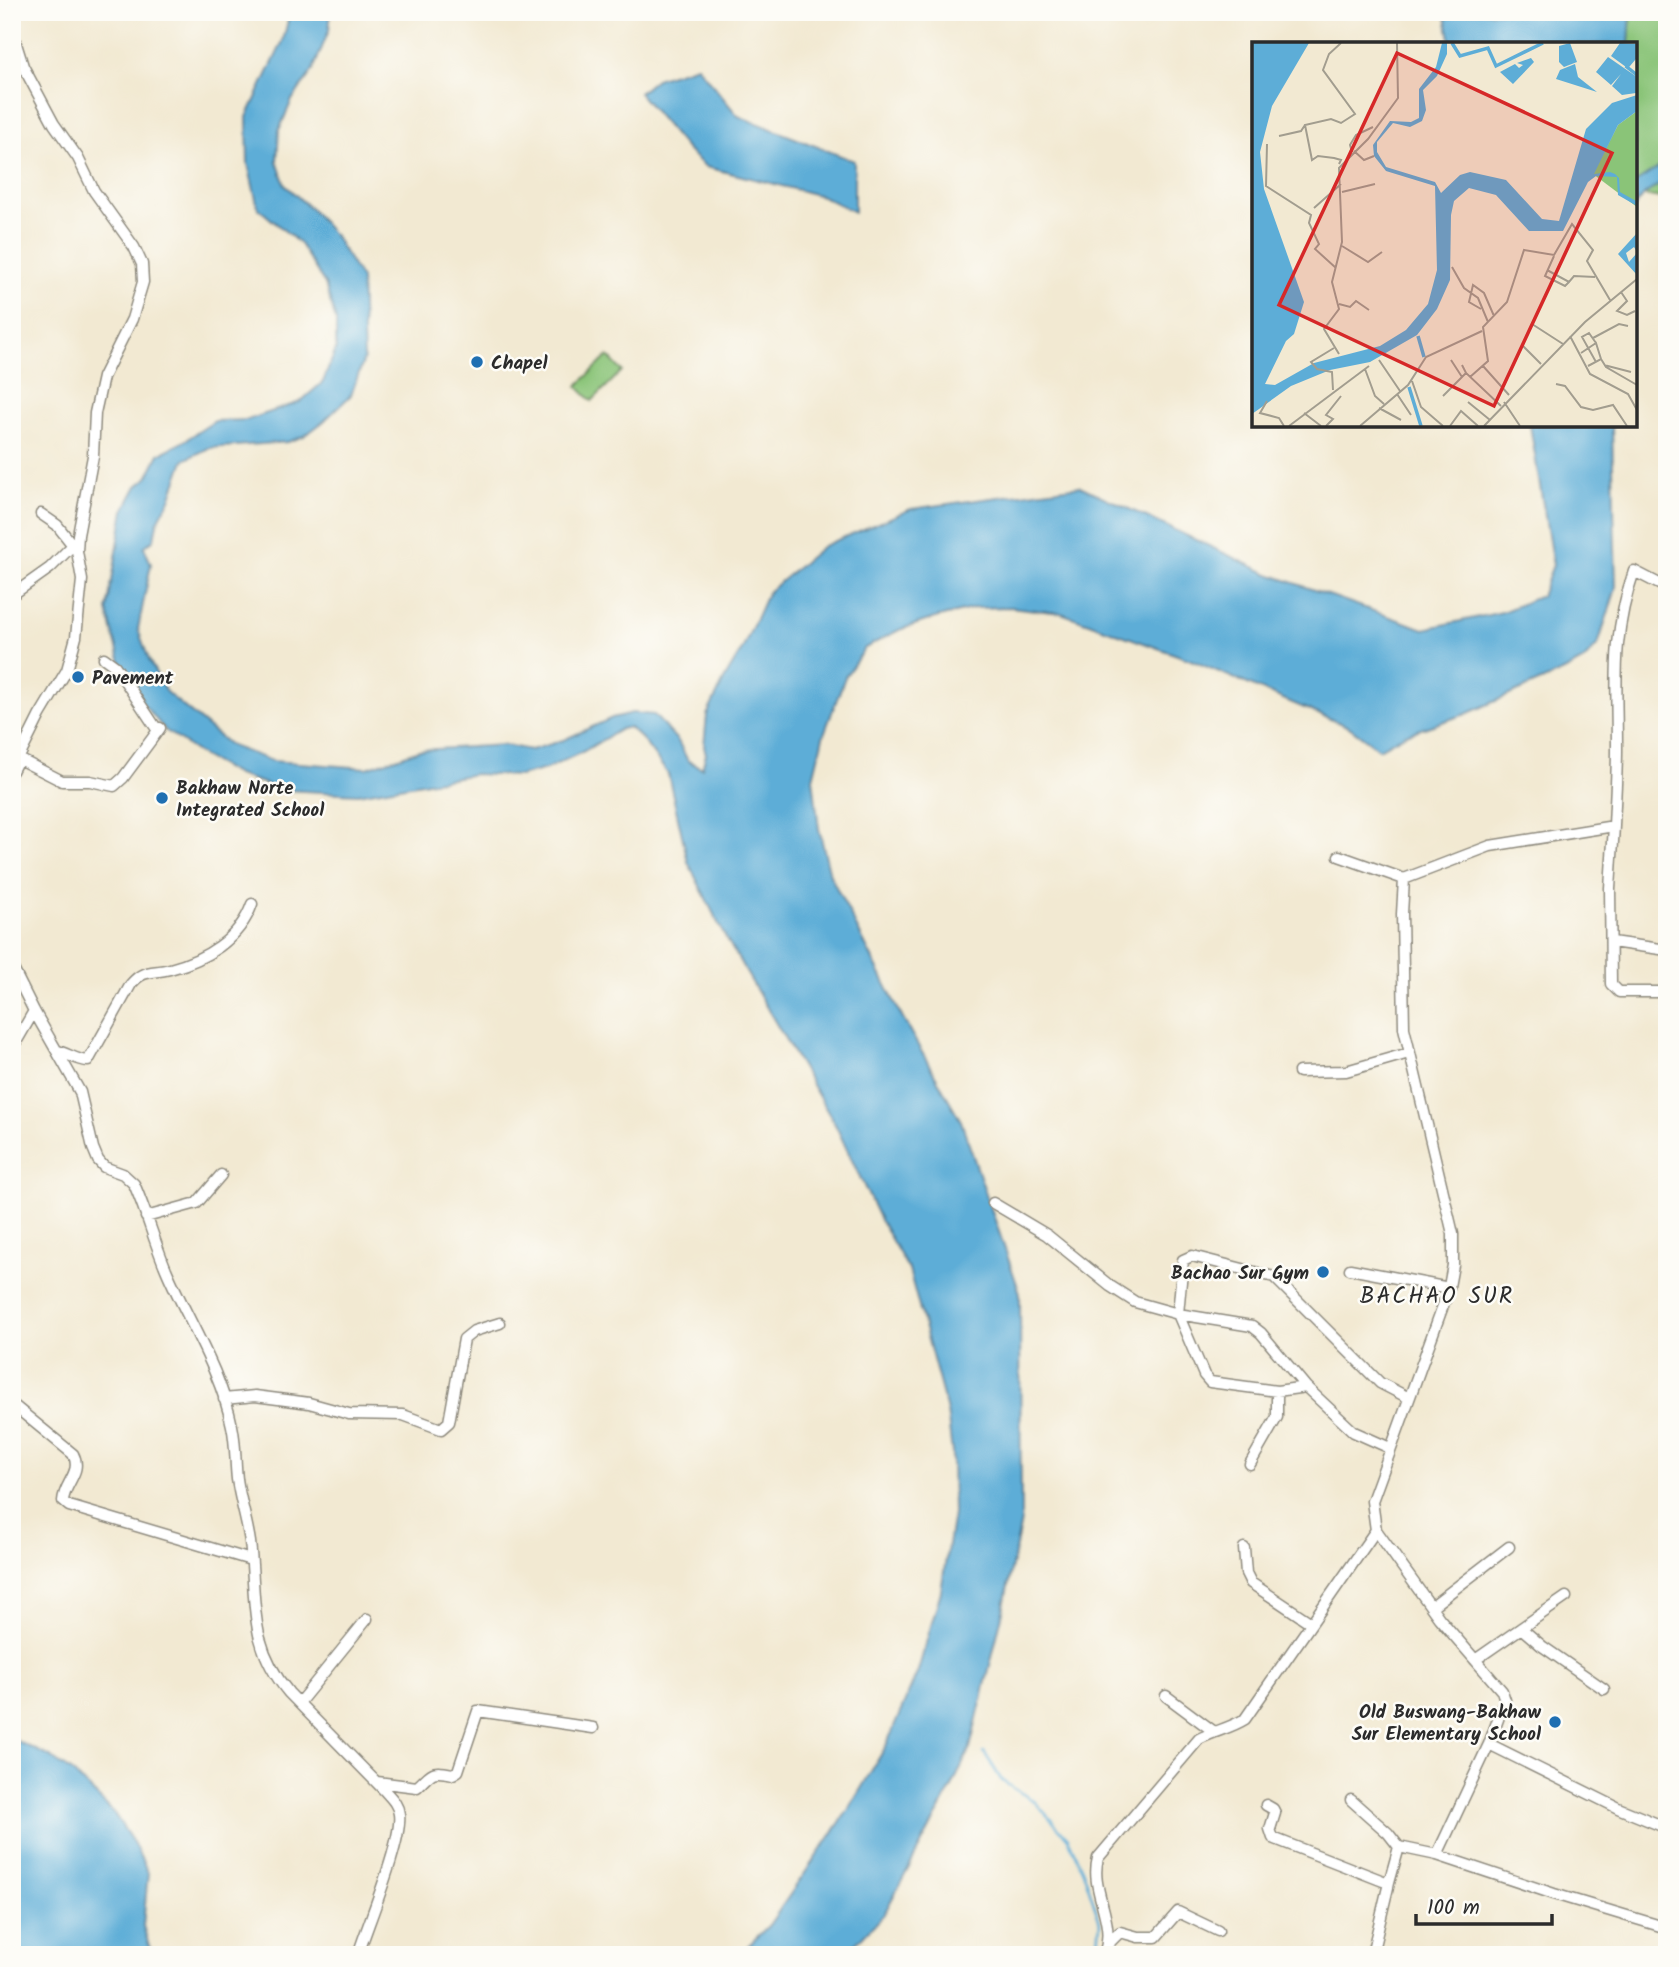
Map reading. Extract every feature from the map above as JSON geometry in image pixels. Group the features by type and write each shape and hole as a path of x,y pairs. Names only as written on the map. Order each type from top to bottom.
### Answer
{"street":[{"path":"12,31 23,66 54,124 78,158 94,191 134,247 142,264 143,282 132,319 103,377 95,413 93,456 75,548 82,580 76,637 67,670 40,715 14,767 62,781 90,781 114,786 123,778 159,730 115,666 104,658"},
{"path":"41,514 57,525 75,548"},
{"path":"12,595 75,548"},
{"path":"1667,587 1634,571 1620,619 1615,670 1617,751 1610,888 1611,984 1619,992 1667,992"},
{"path":"1339,856 1404,879 1490,846 1614,826"},
{"path":"1404,879 1404,1028 1453,1234 1453,1265 1449,1288 1372,1501 1376,1530 1431,1607 1502,1690 1505,1700 1489,1744 1437,1855"},
{"path":"58,1051 88,1061 131,984 139,975 169,970 204,957 225,944 246,921 252,904"},
{"path":"1612,943 1667,950"},
{"path":"12,967 80,1092 98,1160 104,1167 129,1178 141,1199 167,1273 207,1354 224,1399 232,1427 237,1480 250,1542 254,1616 258,1635 279,1681 395,1802 399,1813 395,1844 358,1955"},
{"path":"12,1049 34,1011"},
{"path":"1299,1072 1346,1071 1409,1053"},
{"path":"146,1217 197,1203 221,1175"},
{"path":"993,1203 1047,1235 1110,1286 1135,1302 1178,1314 1252,1326 1306,1387 1354,1432 1390,1448"},
{"path":"1306,1387 1277,1391 1210,1382 1204,1375 1178,1314 1183,1260 1187,1257 1274,1277 1380,1382 1409,1398"},
{"path":"1350,1269 1449,1288"},
{"path":"224,1399 256,1396 309,1403 349,1414 403,1415 441,1429 449,1422 464,1339 474,1331 500,1323"},
{"path":"1250,1464 1277,1417 1277,1391"},
{"path":"12,1404 73,1454 77,1469 63,1492 63,1501 69,1506 251,1560"},
{"path":"1104,1955 1108,1944 1108,1927 1094,1871 1098,1858 1199,1739 1245,1719 1376,1530"},
{"path":"1431,1607 1509,1547"},
{"path":"1244,1548 1246,1573 1251,1583 1311,1623"},
{"path":"1475,1660 1566,1597"},
{"path":"299,1703 367,1619"},
{"path":"1521,1629 1542,1647 1604,1689"},
{"path":"1166,1696 1213,1731"},
{"path":"376,1782 417,1787 430,1772 437,1770 453,1774 458,1770 478,1711 593,1728"},
{"path":"1489,1744 1618,1808 1667,1828"},
{"path":"1351,1800 1388,1833 1399,1847 1437,1855 1667,1928"},
{"path":"1266,1805 1275,1813 1270,1829 1273,1838 1389,1883"},
{"path":"1369,1955 1373,1950 1399,1847"},
{"path":"1108,1944 1120,1932 1138,1937 1156,1937 1178,1912 1218,1931"}],"green space":[{"path":"1631,12 1667,12 1667,199 1637,194 1637,42 1629,42"},
{"path":"608,356 622,371 592,401 577,386"}],"water":[{"path":"290,12 331,12 329,30 313,70 292,100 279,130 277,161 285,185 334,235 361,279 364,359 351,395 304,436 288,442 209,448 184,460 170,499 157,523 154,539 144,547 151,564 138,629 149,660 166,692 231,746 272,761 367,768 419,750 504,745 531,750 561,741 612,718 632,713 654,715 678,741 688,761 702,768 706,754 704,746 707,715 743,648 768,592 823,546 911,509 1080,486 1269,574 1424,629 1502,612 1541,596 1553,565 1530,427 1612,427 1616,588 1598,645 1584,660 1564,671 1466,714 1406,734 1379,749 1349,727 1191,660 1061,613 1010,607 975,608 935,618 899,630 865,648 845,677 823,737 813,778 819,829 830,875 903,1019 961,1121 1020,1293 1021,1521 1003,1611 970,1748 884,1914 845,1955 739,1955 769,1925 849,1809 886,1746 918,1671 941,1591 953,1513 952,1453 947,1411 909,1270 880,1220 836,1126 722,931 688,862 668,774 642,739 629,727 546,769 520,776 475,774 358,794 285,790 237,775 201,755 165,730 143,704 121,663 107,610 124,510 137,486 147,478 159,454 215,421 247,420 300,402 323,382 336,349 336,321 325,284 300,244 258,208 248,164 247,117 283,41"},
{"path":"1445,12 1631,12 1629,42 1451,42"},
{"path":"697,66 738,116 854,161 854,212 822,196 706,167 688,151 639,93 656,79"},
{"path":"1667,162 1667,179 1644,195 1637,204 1637,182"},
{"path":"12,1739 49,1756 73,1773 113,1812 134,1844 148,1873 143,1926 152,1955 12,1955"}],"waterway":[{"path":"984,1752 1002,1781 1034,1801 1068,1838 1085,1876 1100,1922 1097,1955"}],"place":[{"name":"Chapel","path":"477,362"},
{"name":"Pavement","path":"78,677"},
{"name":"Bakhaw Norte Integrated School","path":"162,798"},
{"name":"Bachao Sur Gym","path":"1323,1272"},
{"name":"Old Buswang-Bakhaw Sur Elementary School","path":"1555,1722"}],"district":[{"name":"BACHAO SUR","path":"1437,1295"}]}
